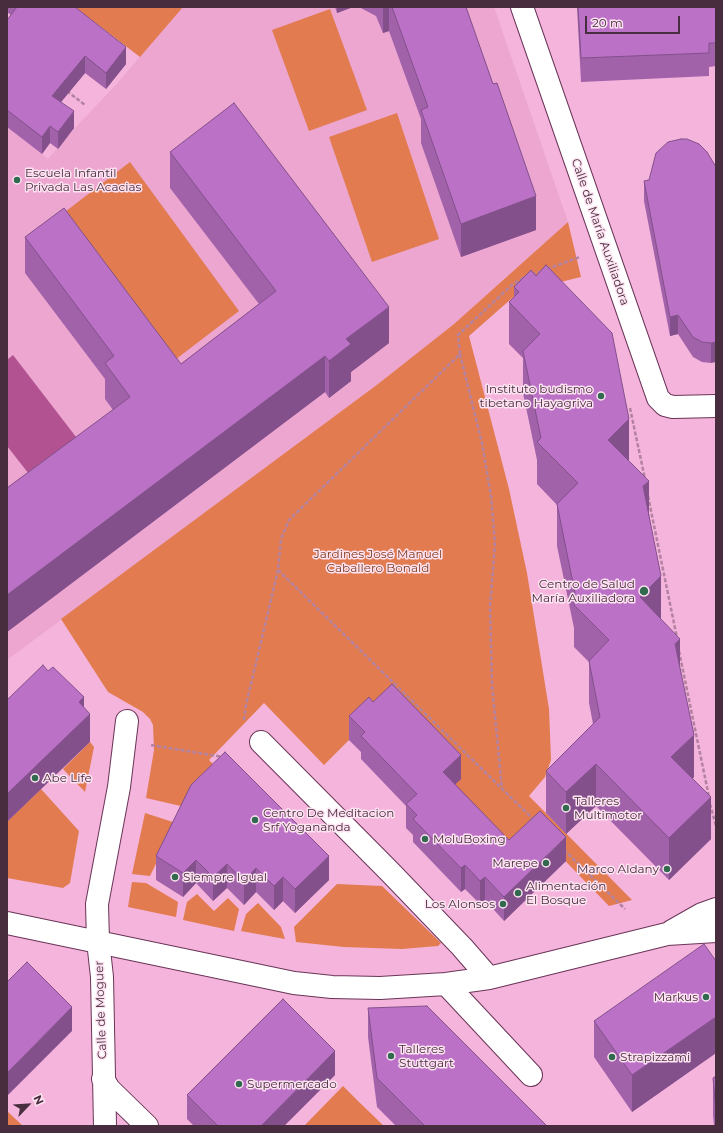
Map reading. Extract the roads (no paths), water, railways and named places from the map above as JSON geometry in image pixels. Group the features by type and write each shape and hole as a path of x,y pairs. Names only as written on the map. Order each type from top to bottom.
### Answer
{"street":[{"name":"Calle de María Auxiliadora","path":"522,7 658,398 665,405 673,407 716,406"},
{"name":"Calle de Moguer","path":"105,1126 102,977 98,941 97,904 119,787 127,721"},
{"path":"261,742 391,873 462,947 489,978"},
{"path":"667,934 702,914 716,909"},
{"path":"7,923 294,983 332,987 380,988 446,984 489,978 667,934 716,931"},
{"path":"446,984 531,1075"},
{"path":"103,1079 109,1089 147,1126"}],"place":[{"name":"Escuela Infantil Privada Las Acacias","path":"17,180"},
{"name":"Instituto budismo tibetano Hayagriva","path":"601,396"},
{"name":"Centro de Salud María Auxiliadora","path":"644,591"},
{"name":"Abe Life","path":"35,778"},
{"name":"Talleres Multimotor","path":"566,808"},
{"name":"Centro De Meditacion Srf Yogananda","path":"255,820"},
{"name":"MoluBoxing","path":"425,839"},
{"name":"Marepe","path":"546,863"},
{"name":"Marco Aldany","path":"667,869"},
{"name":"Siempre Igual","path":"175,877"},
{"name":"Alimentación El Bosque","path":"518,893"},
{"name":"Los Alonsos","path":"503,904"},
{"name":"Markus","path":"706,997"},
{"name":"Talleres Stuttgart","path":"391,1056"},
{"name":"Strapizzami","path":"612,1057"},
{"name":"Supermercado","path":"239,1084"}],"park label":[{"name":"Jardines José Manuel Caballero Bonald","path":"378,561"}]}
